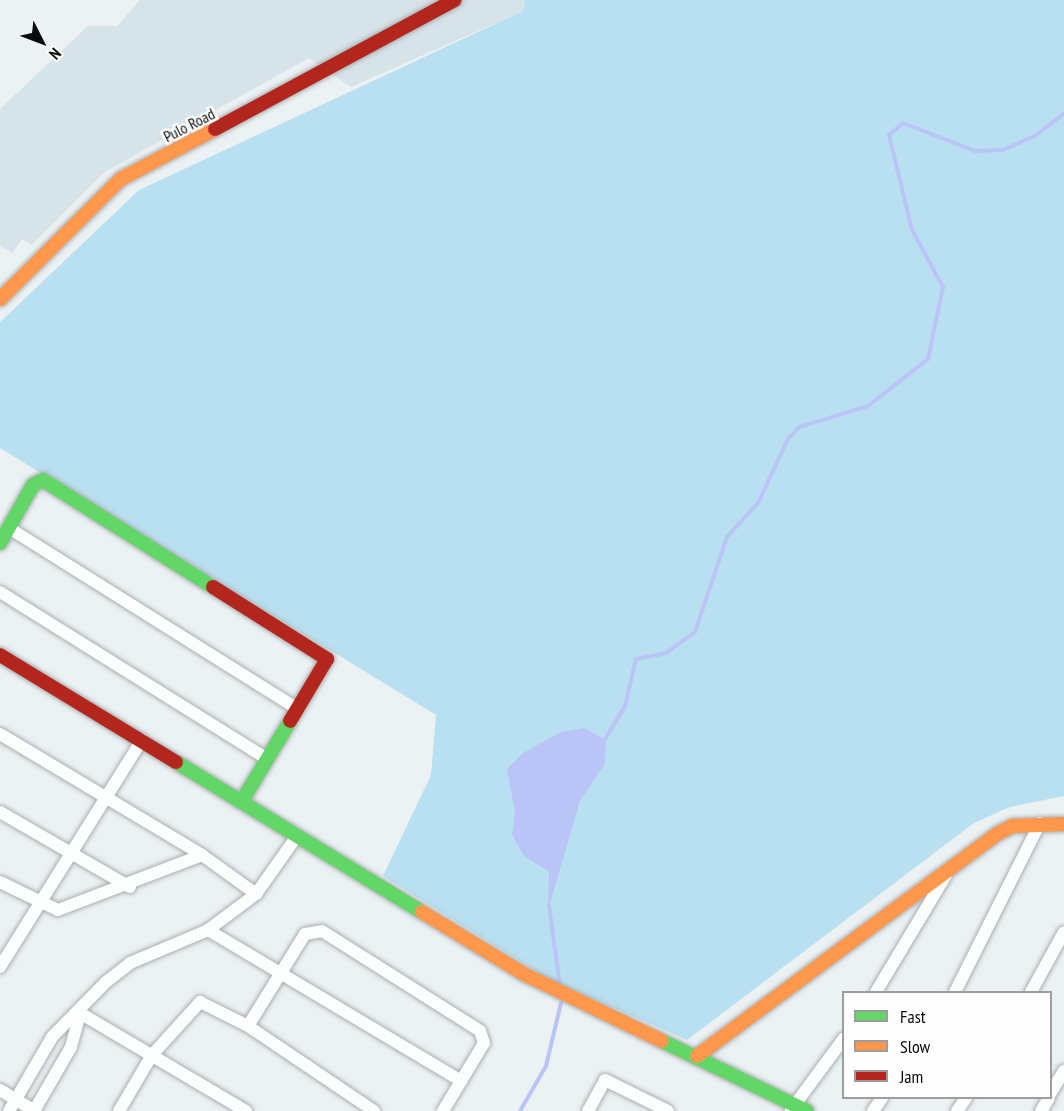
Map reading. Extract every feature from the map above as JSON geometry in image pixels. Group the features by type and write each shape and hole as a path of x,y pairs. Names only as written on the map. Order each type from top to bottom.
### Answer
{"street":[{"path":"424,21 431,0"},
{"name":"Pulo Road","path":"0,299 121,179 424,21 455,0"},
{"path":"0,543 33,485 43,480 327,659 242,801"},
{"path":"9,528 298,709"},
{"path":"0,592 266,758"},
{"path":"0,655 524,974 696,1056 797,1110 842,1040"},
{"path":"0,734 202,855 256,894"},
{"path":"0,967 68,851 142,740"},
{"path":"0,812 130,887"},
{"path":"696,1056 997,834 1040,823 1064,824"},
{"path":"956,991 1040,823"},
{"path":"12,1105 52,1037 80,1013 106,981 130,963 208,930 256,894 297,836"},
{"path":"0,882 38,905 58,910 130,887 202,855"},
{"path":"877,991 951,866"},
{"path":"208,930 281,977 461,1082"},
{"path":"248,1026 281,977 305,934 322,931 480,1031 484,1043 443,1111"},
{"path":"1032,991 1064,932"},
{"path":"119,1111 152,1054 196,1002 248,1026 374,1111"},
{"path":"80,1013 246,1111"},
{"path":"0,1090 12,1105 34,1111 71,1047 80,1013"},
{"path":"1052,1092 1064,1071"},
{"path":"588,1111 605,1080 668,1111"}],"shaded area":[{"path":"140,0 525,0 523,11 351,87 309,58 105,172 32,245 22,239 12,253 0,246 0,109 88,26 117,26"},
{"path":"525,0 1064,0 1064,796 1010,807 974,823 687,1040 549,979 383,876 431,775 436,715 0,448 0,322 139,190 523,11"}],"water":[{"path":"584,728 606,740 605,764 580,801 548,910 549,872 523,855 512,834 515,813 507,769 523,753 561,732"}],"waterway":[{"path":"604,741 625,706 636,659 666,653 695,632 727,537 758,503 788,439 799,427 868,406 928,359 943,287 912,230 889,135 903,123 975,151 1003,150 1035,136 1064,113"},
{"path":"549,906 560,985"},
{"path":"520,1111 546,1066 561,1003"}],"traffic: fast":[{"path":"0,543 33,485 43,480 213,587"},
{"path":"242,801 290,721"},
{"path":"176,762 422,912"},
{"path":"662,1041 807,1111"}],"traffic: slow":[{"path":"0,299 121,179 215,129"},
{"path":"697,1056 997,834 1013,826 1064,824"},
{"path":"422,912 524,974 662,1041"}],"traffic: jam":[{"path":"215,129 455,0"},
{"path":"213,587 327,659 290,721"},
{"path":"0,655 176,762"}]}
